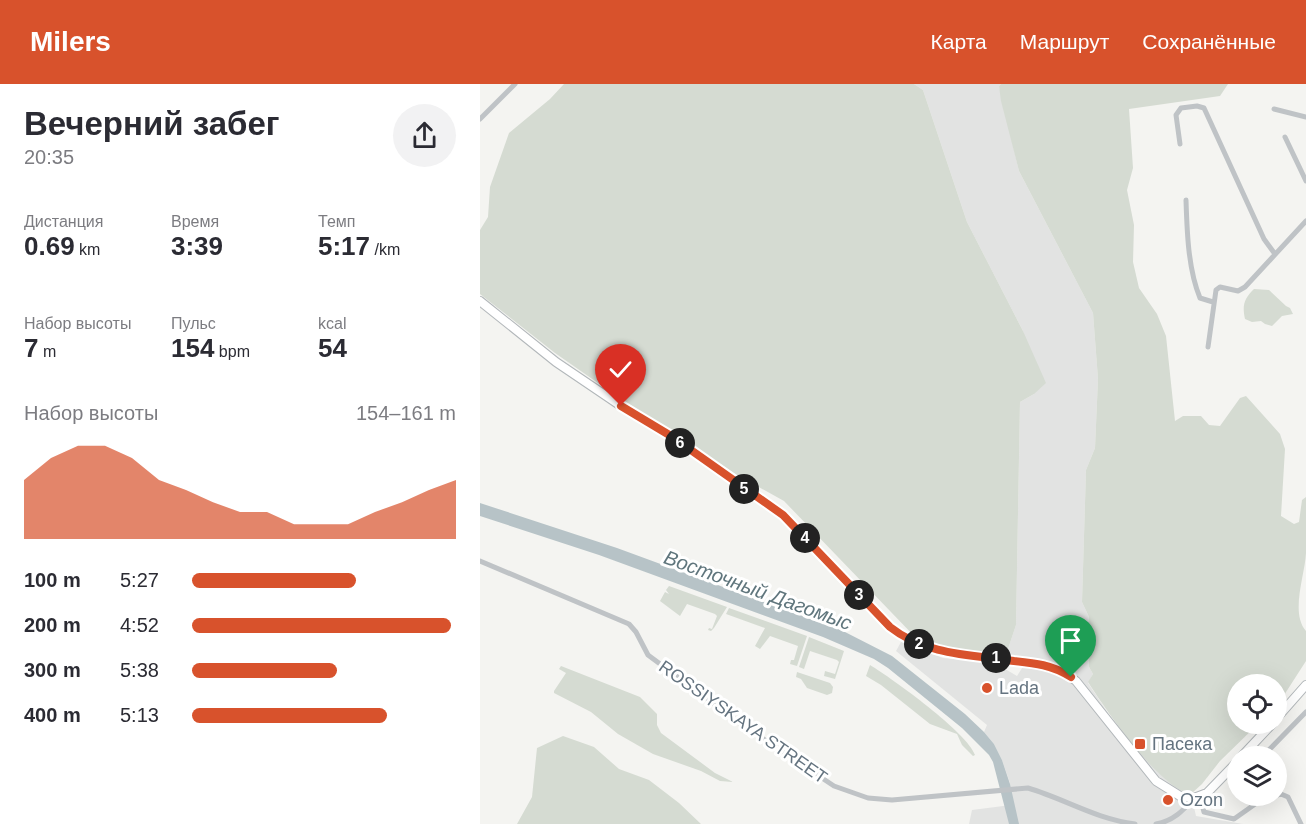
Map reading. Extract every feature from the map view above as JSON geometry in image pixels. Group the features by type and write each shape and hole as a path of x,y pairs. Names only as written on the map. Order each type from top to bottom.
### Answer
{"main road":[{"path":"480,301 556,362 621,406 671,436 783,515 901,636 915,643 948,653 1038,663 1065,673 1076,681 1156,781 1180,796 1197,798 1207,793 1227,772"},
{"path":"1287,707 1306,685"},
{"path":"1251,746 1263,734"}],"street":[{"path":"480,119 515,84"},
{"path":"1180,144 1176,115 1181,108 1197,106 1204,108 1264,239 1275,254"},
{"path":"1274,109 1306,117"},
{"path":"1285,137 1306,181"},
{"path":"1186,200 1190,252 1197,291 1200,298 1213,303"},
{"path":"1208,347 1213,303 1218,288 1238,291 1245,287 1306,221"},
{"name":"ROSSIYSKAYA STREET","path":"480,561 629,624 648,655 741,724 834,786 868,798 892,800 1028,788 1099,817 1135,824"},
{"path":"1273,746 1306,712"},
{"path":"1287,797 1301,824"},
{"path":"1156,824 1164,823 1178,815 1197,798 1204,812 1234,819 1252,806"}],"shaded area":[{"path":"564,84 914,84 923,90 967,222 1023,331 1046,383 1034,394 1020,402 1016,625 1006,655 945,649 917,639 784,501 737,475 618,397 555,353 480,294 480,230 488,217 490,187 509,133 550,99"},
{"path":"914,84 1001,84 999,86 1019,171 1093,313 1098,379 1095,448 1086,470 1082,602 1089,617 1089,667 1093,674 1088,683 1112,719 1152,765 1169,782 1187,794 1191,794 1196,816 1243,824 969,824 972,810 1011,805 1010,783 1002,760 994,744 984,732 987,725 896,651 901,642 943,658 995,663 1017,676 1024,665 1006,655 1016,625 1020,402 1034,394 1023,331 967,222 923,90"},
{"path":"1001,84 1228,84 1220,96 1129,109 1133,168 1127,190 1134,225 1133,262 1139,288 1157,314 1166,336 1175,421 1183,416 1201,416 1209,425 1220,426 1240,398 1246,396 1280,434 1285,449 1281,516 1294,524 1299,522 1302,500 1306,497 1306,553 1299,614 1306,631 1306,661 1287,690 1287,674 1227,674 1227,734 1248,734 1235,746 1227,746 1227,754 1191,794 1178,789 1149,763 1120,728 1088,682 1093,674 1089,667 1089,617 1082,602 1086,470 1095,448 1098,379 1093,313 1019,171 999,86"},
{"path":"1254,289 1269,290 1290,308 1293,314 1282,316 1272,326 1261,321 1252,322 1245,319 1245,302"},
{"path":"480,503 617,548 843,631 892,656 965,714 994,744 1010,784 1019,824 1009,824 993,762 989,755 962,728 874,659 823,637 599,555 480,516"},
{"path":"669,586 727,607 714,628 711,631 708,630 712,629 717,616 715,614 687,604 680,616 660,601 665,592 669,594 666,590"},
{"path":"729,608 807,636 797,666 790,664 791,660 794,660 798,646 770,636 760,649 755,646 765,628 726,614"},
{"path":"809,637 844,651 835,679 824,676 825,671 835,674 839,662 810,651 804,669 799,667"},
{"path":"870,665 945,721 969,745 975,755 973,756 962,745 957,734 930,724 866,676"},
{"path":"561,666 640,697 657,714 657,725 661,733 715,773 733,782 720,781 701,771 653,754 618,734 591,712 554,693 566,673 559,669"},
{"path":"797,672 830,683 833,687 832,693 827,695 807,688 801,679 796,677"},
{"path":"563,736 594,747 619,769 649,780 679,803 701,824 517,824 532,797 537,748"}],"place":[{"name":"Lada","path":"987,688"},
{"name":"Пасека","path":"1140,744"},
{"name":"Ozon","path":"1168,800"}],"route":[{"path":"621,406 671,436 783,515 901,636 931,649 948,653 1038,663 1061,670 1071,677"}],"water label":[{"name":"Восточный Дагомыс","path":"758,590"}]}
